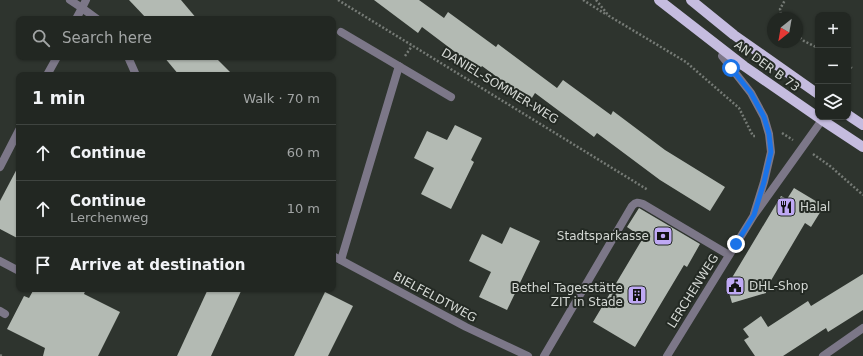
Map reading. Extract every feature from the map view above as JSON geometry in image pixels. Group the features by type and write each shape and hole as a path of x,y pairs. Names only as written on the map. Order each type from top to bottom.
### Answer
{"main road":[{"name":"AN DER B 73","path":"659,0 744,66 815,114"},
{"name":"AN DER B 73","path":"691,0 734,35 815,92"},
{"path":"851,117 863,125"},
{"name":"AN DER B 73","path":"824,120 863,147"}],"street":[{"path":"70,0 84,4 94,16"},
{"path":"78,16 84,4"},
{"path":"340,32 451,97"},
{"path":"724,51 722,56 751,93 764,117 769,134 771,152 754,215"},
{"path":"49,72 55,60"},
{"path":"129,60 135,72"},
{"path":"342,260 399,66"},
{"name":"LERCHENWEG","path":"667,356 754,215 822,120"},
{"path":"0,167 16,136"},
{"path":"544,356 634,203 638,202 643,204 729,255"},
{"name":"BIELFELDTWEG","path":"336,257 466,327 528,356"},
{"path":"0,260 16,269"},
{"path":"823,356 863,328"}],"path":[{"name":"DANIEL-SOMMER-WEG","path":"338,0 650,191"},
{"path":"583,0 686,62 739,108 753,136"},
{"path":"596,0 609,16"},
{"path":"781,12 780,9 785,0"},
{"path":"803,40 815,46"}],"building":[{"path":"129,0 181,0 194,16 144,16"},
{"path":"374,0 419,0 444,18 448,12 496,47 498,44 557,88 563,80 611,115 613,111 665,150 725,187 710,211 660,180 597,133 594,137 535,93 530,101 482,66 479,70 422,27 418,33"},
{"path":"166,60 218,60 230,72 176,72"},
{"path":"455,125 482,138 471,160 474,162 451,209 421,194 434,168 414,158 427,131 447,140"},
{"path":"16,171 16,237 0,229 0,201"},
{"path":"794,188 824,206 811,227 805,223 766,289 766,293 732,303 727,286 781,196 787,199"},
{"name":"Bethel Tagesstätte ZIT in Stade","path":"639,208 700,244 687,267 684,265 635,347 593,322 643,238 627,227"},
{"path":"510,227 540,241 507,310 479,297 491,272 469,261 482,234 502,244"},
{"path":"863,274 863,310 828,332 826,328 783,356 755,356 744,340 749,337 743,329 761,316 768,327 808,301 811,306"},
{"path":"32,292 85,292 84,294 120,312 98,356 43,356 45,348 7,329 24,296 29,298"},
{"path":"207,292 241,292 211,356 177,356"},
{"path":"325,292 353,306 328,356 294,356"}],"place":[{"name":"Halal","path":"786,207"},
{"name":"Stadtsparkasse","path":"663,236"},
{"name":"DHL-Shop","path":"735,286"},
{"name":"Bethel Tagesstätte ZIT in Stade","path":"637,295"}],"route":[{"path":"731,68 751,93 764,117 769,134 771,152 754,215 736,244"}]}
